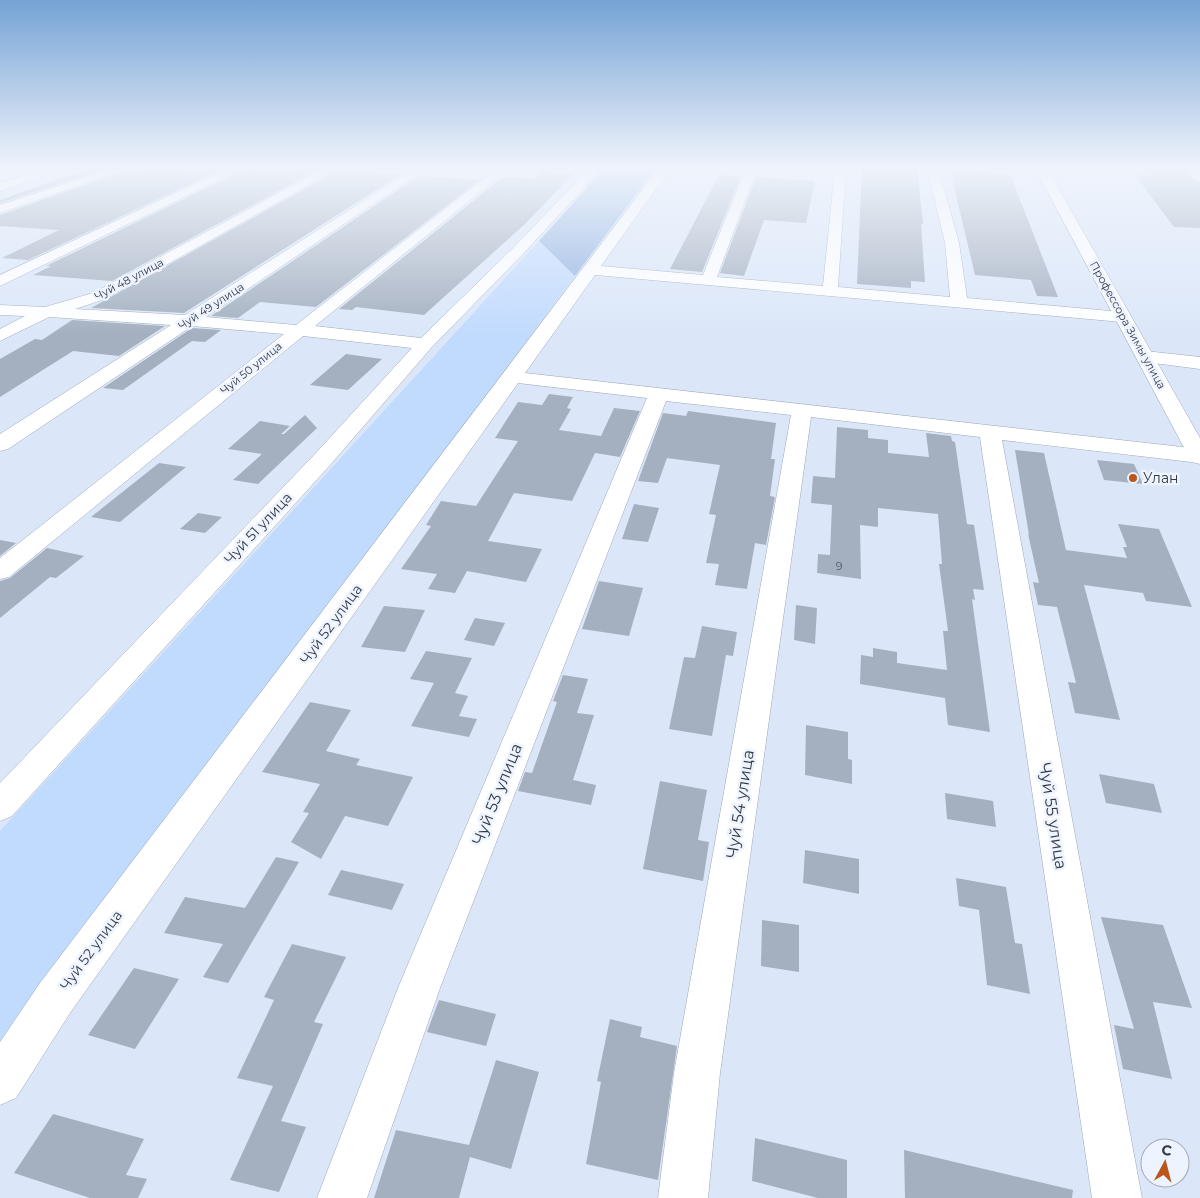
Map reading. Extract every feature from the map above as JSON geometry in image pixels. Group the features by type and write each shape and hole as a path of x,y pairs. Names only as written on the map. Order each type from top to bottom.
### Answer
{"street":[{"path":"0,281 120,224"},
{"name":"Чуй 48 улица","path":"0,336 46,312 99,296 231,224"},
{"name":"Чуй 49 улица","path":"0,444 337,224"},
{"name":"Чуй 50 улица","path":"0,571 301,328 434,224"},
{"name":"Чуй 51 улица","path":"0,806 316,466 424,344 543,224"},
{"name":"Чуй 52 улица","path":"0,1082 55,998 624,224"},
{"path":"708,281 730,224"},
{"path":"830,291 836,224"},
{"path":"947,224 952,243 959,301"},
{"name":"Профессора Зимы улица","path":"1072,224 1145,357 1195,437 1200,456"},
{"path":"590,270 1122,316"},
{"path":"0,310 301,328 424,344"},
{"path":"1145,357 1200,363"},
{"path":"513,377 1200,456"},
{"name":"Чуй 53 улица","path":"342,1198 419,988 659,393"},
{"name":"Чуй 54 улица","path":"683,1198 697,1073 802,411"},
{"name":"Чуй 55 улица","path":"990,433 1117,1198"}],"shaded area":[{"path":"554,224 614,224 575,276 539,241"},
{"path":"539,241 575,276 0,1048 0,831"}],"building":[{"path":"0,224 105,224 28,260 2,258 59,230 0,226"},
{"path":"133,224 218,224 112,281 33,275 51,266 46,266"},
{"path":"242,224 323,224 184,313 91,308"},
{"path":"348,224 423,224 316,307 260,302 238,318 211,316"},
{"path":"445,224 525,224 424,315 356,307 352,310 339,309"},
{"path":"694,224 722,224 702,272 670,269"},
{"path":"738,224 763,224 744,276 720,273"},
{"path":"860,224 923,224 921,224 925,282 911,281 911,288 857,284"},
{"path":"963,224 1029,224 1058,297 1037,296 1031,280 975,275"},
{"path":"1172,224 1200,224 1200,228 1174,227"},
{"path":"72,320 165,326 119,356 73,351 0,397 0,359 35,339 42,340"},
{"path":"192,328 221,330 205,342 192,341 123,390 103,388"},
{"path":"346,354 382,359 348,390 310,385"},
{"path":"549,394 573,397 567,408 571,409 559,430 601,436 614,408 640,411 620,457 595,453 572,501 514,493 488,541 542,549 526,582 467,571 455,593 428,589 437,574 401,569 431,526 426,525 441,501 476,506 518,441 495,438 518,402 542,405"},
{"path":"688,411 776,423 771,459 775,459 770,496 775,497 766,545 755,543 747,589 715,585 719,564 706,563 716,515 709,514 720,465 667,458 658,483 638,481 663,413 686,416"},
{"path":"305,415 317,428 258,484 233,480 262,454 228,449 260,421 290,426 281,434 284,434"},
{"path":"837,427 868,430 868,438 888,440 888,453 929,457 926,433 951,436 952,441 955,442 967,524 974,525 984,590 973,589 975,600 972,599 990,732 948,725 945,698 860,684 861,655 873,657 873,648 897,652 897,663 947,670 943,631 948,631 939,564 942,564 938,514 878,508 878,527 860,525 861,579 817,573 818,554 830,555 832,505 811,503 813,476 835,478"},
{"path":"1015,450 1044,453 1066,550 1127,558 1123,547 1127,547 1118,524 1159,529 1192,607 1146,601 1143,593 1084,585 1120,720 1075,713 1068,682 1076,683 1057,607 1038,605 1033,582 1039,583 1028,534"},
{"path":"1097,460 1134,464 1143,484 1104,480"},
{"path":"159,463 186,467 120,522 91,517"},
{"path":"634,504 659,508 648,542 622,539"},
{"path":"198,513 222,517 205,533 180,529"},
{"path":"0,540 16,543 0,556"},
{"path":"47,548 84,556 56,578 50,577 0,618 0,581 10,578"},
{"path":"599,581 643,588 629,636 582,629"},
{"path":"796,605 817,608 815,644 794,640"},
{"path":"384,606 425,610 405,652 361,647"},
{"path":"475,618 505,623 494,646 464,640"},
{"path":"702,626 737,632 733,656 726,655 712,736 669,729 684,657 695,658"},
{"path":"426,651 472,658 455,693 468,696 459,716 477,719 469,737 411,726 434,683 410,679"},
{"path":"563,675 588,679 577,713 594,715 573,780 596,785 591,805 518,791 525,772 532,773 557,702 553,701"},
{"path":"310,702 351,710 326,751 360,759 356,765 413,777 388,826 345,816 321,859 291,842 309,813 303,812 320,784 262,772"},
{"path":"806,725 848,732 848,759 852,760 852,784 805,775"},
{"path":"1099,774 1154,784 1162,813 1106,803"},
{"path":"660,781 707,790 698,840 709,842 703,881 643,869"},
{"path":"945,793 993,801 996,827 947,819"},
{"path":"805,850 859,859 859,894 803,883"},
{"path":"276,857 299,862 228,983 203,977 223,944 164,933 185,897 245,908"},
{"path":"341,870 404,884 392,910 328,895"},
{"path":"956,878 1006,887 1015,943 1022,944 1030,994 987,985 979,910 959,906"},
{"path":"1101,917 1163,925 1192,1008 1153,1002 1172,1079 1123,1069 1114,1025 1134,1029"},
{"path":"762,920 799,925 799,972 761,966"},
{"path":"292,944 346,957 314,1022 323,1024 281,1121 306,1127 279,1192 230,1180 273,1086 237,1078 274,1000 264,997"},
{"path":"134,968 179,979 135,1049 88,1035"},
{"path":"439,1000 496,1014 486,1046 427,1032"},
{"path":"610,1019 642,1027 640,1037 677,1046 658,1180 586,1164 601,1082 597,1081"},
{"path":"496,1060 539,1072 511,1169 470,1157 459,1198 374,1198 396,1130 469,1145"},
{"path":"53,1114 144,1139 126,1175 147,1179 138,1198 90,1198 14,1173"},
{"path":"755,1138 847,1160 847,1198 818,1198 752,1181"},
{"path":"904,1150 1073,1190 1072,1198 905,1198"}],"place":[{"name":"Улан","path":"1133,478"}]}
